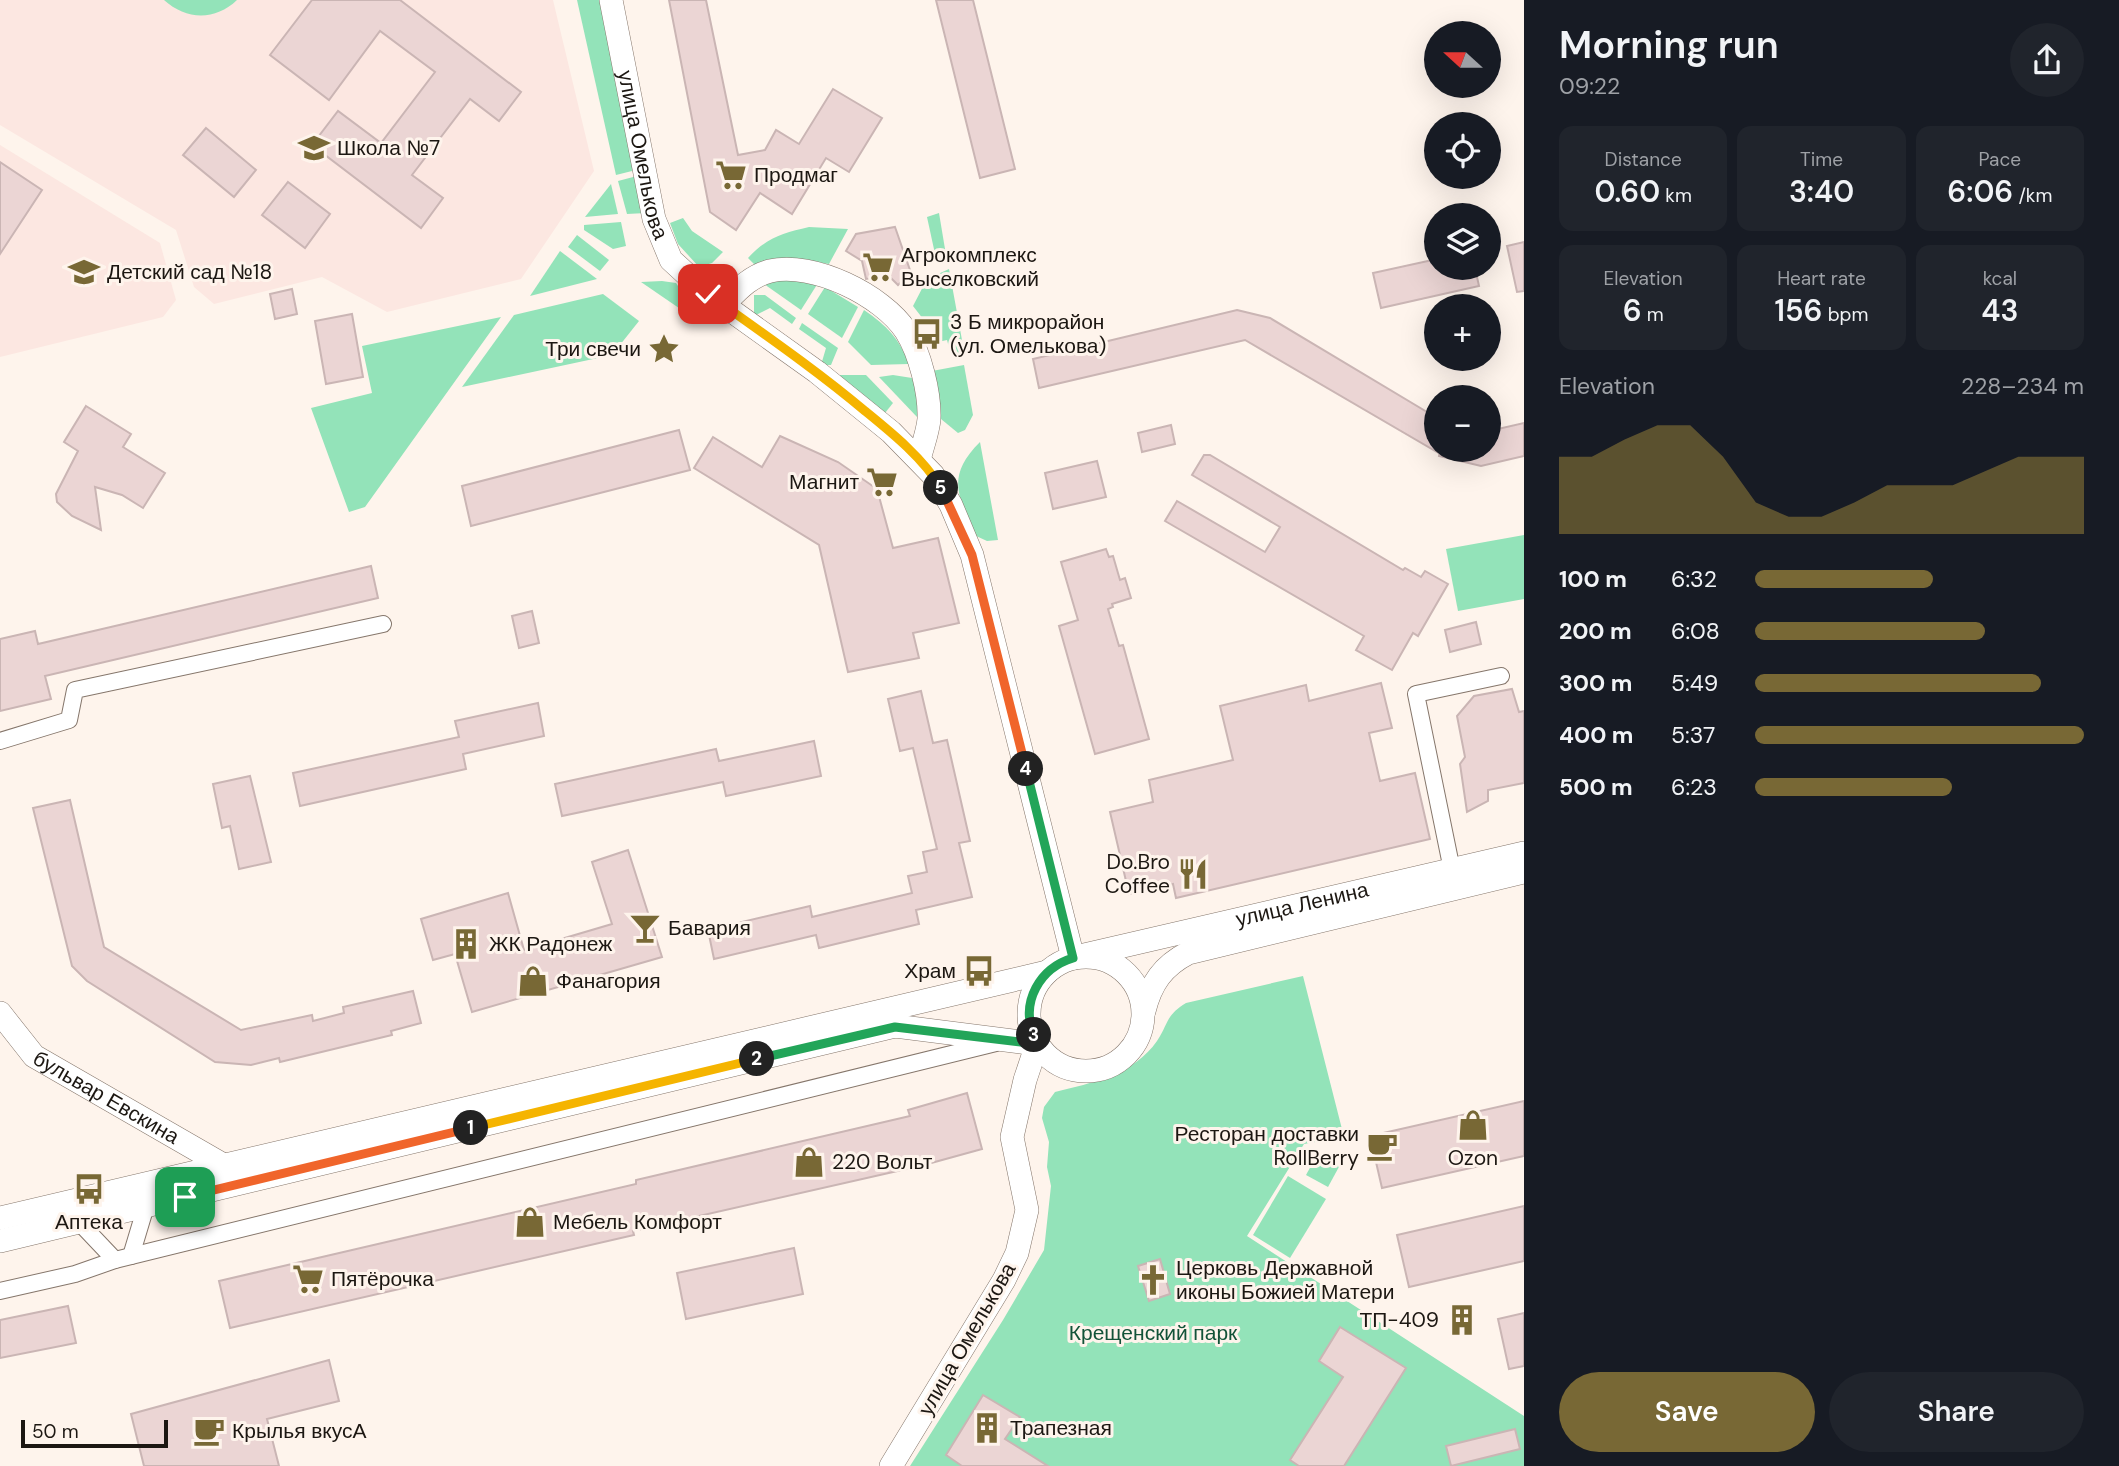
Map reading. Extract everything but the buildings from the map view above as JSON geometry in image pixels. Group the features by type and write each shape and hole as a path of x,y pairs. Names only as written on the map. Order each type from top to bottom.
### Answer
{"street":[{"name":"улица Омелькова","path":"611,0 654,219 671,260 723,305 817,372 891,432 933,475 951,505 972,555 1077,957"},
{"path":"723,305 746,282 769,271 798,269 845,284 882,307 906,331 922,371 929,419 919,460"},
{"path":"0,741 69,720 75,690 383,624"},
{"path":"1452,870 1416,694 1501,676"},
{"name":"улица Ленина","path":"1077,957 1524,853"},
{"name":"улица Ленина","path":"1144,1011 1149,992 1159,974 1171,962 1188,953 1524,872"},
{"path":"0,1241 894,1018 1046,972 1077,957 1108,961 1130,977 1140,992 1144,1011 1142,1029 1134,1046 1121,1060 1105,1069 1086,1072 1067,1068 1050,1059 1037,1044 1030,1026 1029,1007 1035,988 1046,972"},
{"name":"бульвар Евскина","path":"0,1013 34,1056 225,1166"},
{"path":"0,1218 894,1018 1002,1042 1037,1044"},
{"path":"0,1291 75,1274 123,1258 1002,1042"},
{"name":"улица Омелькова","path":"891,1466 1004,1280 1017,1253 1027,1210 1012,1137 1025,1080 1037,1044"},
{"path":"123,1258 146,1206"},
{"path":"79,1222 123,1258"}],"shaded area":[{"name":"Школа №7","path":"0,0 553,0 594,171 521,279 387,312 322,277 214,304 194,287 176,230 0,125"},
{"name":"Детский сад №18","path":"0,145 160,243 176,300 163,317 0,357"}],"green space":[{"path":"164,0 237,0 219,12 200,15 182,11"},
{"path":"577,0 601,0 636,170 616,175"},
{"path":"637,176 646,213 627,214 618,181"},
{"path":"611,184 618,214 585,217"},
{"path":"939,213 947,261 937,263 927,217"},
{"path":"683,218 692,231 723,252 712,263 699,267 678,244 670,223"},
{"path":"621,222 626,246 613,249 584,230 584,225"},
{"path":"809,227 848,229 829,264 797,259 755,265 748,258 776,237"},
{"path":"577,235 609,260 600,271 568,247"},
{"path":"560,251 597,279 530,296"},
{"path":"949,269 964,351 951,355 947,340 938,342 934,324 927,324 913,306 927,279"},
{"path":"790,278 818,283 801,310 764,284 771,280"},
{"path":"641,282 676,283 688,301 692,317"},
{"path":"825,287 858,307 842,338 808,314"},
{"path":"603,294 639,321 612,355 462,387 514,315"},
{"path":"754,295 765,295 796,318 792,324 770,308 754,316"},
{"path":"864,310 891,333 909,364 871,365 848,342"},
{"path":"501,317 365,507 349,512 311,408 372,393 362,346"},
{"path":"802,323 838,348 831,365 821,365 826,348 799,329"},
{"path":"964,365 973,415 965,430 958,433 941,419 932,371"},
{"path":"838,375 866,375 893,403 885,413"},
{"path":"893,375 912,378 918,395 917,417 879,377"},
{"path":"980,442 998,540 987,541 974,535 960,497 958,486 962,465"},
{"path":"1524,535 1524,599 1458,611 1446,549"},
{"name":"Крещенский парк","path":"1303,976 1344,1137 1304,1144 1247,1236 1524,1416 1524,1466 910,1466 1044,1250 1051,1186 1047,1167 1049,1142 1042,1118 1044,1107 1055,1092 1111,1076 1137,1062 1157,1041 1171,1016 1186,1003"},
{"path":"1318,1153 1340,1165 1328,1187 1306,1175"},
{"path":"1288,1176 1326,1199 1290,1258 1253,1235"}],"place":[{"name":"Школа №7","path":"314,148"},
{"name":"Продмаг","path":"731,175"},
{"name":"Агрокомплекс Выселковский","path":"878,267"},
{"name":"Детский сад №18","path":"84,272"},
{"name":"3 Б микрорайон (ул. Омелькова)","path":"927,334"},
{"name":"Три свечи","path":"664,349"},
{"name":"Магнит","path":"882,482"},
{"name":"Do.Bro Coffee","path":"1193,874"},
{"name":"Бавария","path":"645,928"},
{"name":"ЖК Радонеж","path":"466,944"},
{"name":"Храм","path":"979,971"},
{"name":"Фанагория","path":"533,981"},
{"name":"Ozon","path":"1473,1125"},
{"name":"Ресторан доставки RollBerry","path":"1382,1146"},
{"name":"220 Вольт","path":"809,1162"},
{"name":"Аптека","path":"89,1189"},
{"name":"Мебель Комфорт","path":"530,1222"},
{"name":"Пятёрочка","path":"308,1279"},
{"name":"Церковь Державной иконы Божией Матери","path":"1153,1280"},
{"name":"ТП-409","path":"1462,1320"},
{"name":"Трапезная","path":"987,1428"},
{"name":"Крылья вкусА","path":"209,1431"}],"route":[{"path":"185,1197 685,1075 895,1027 966,1034 1002,1042 1037,1044 1030,1026 1029,1007 1035,988 1046,972 1073,958 972,555 951,505 933,475 891,432 817,372 708,294"}]}
